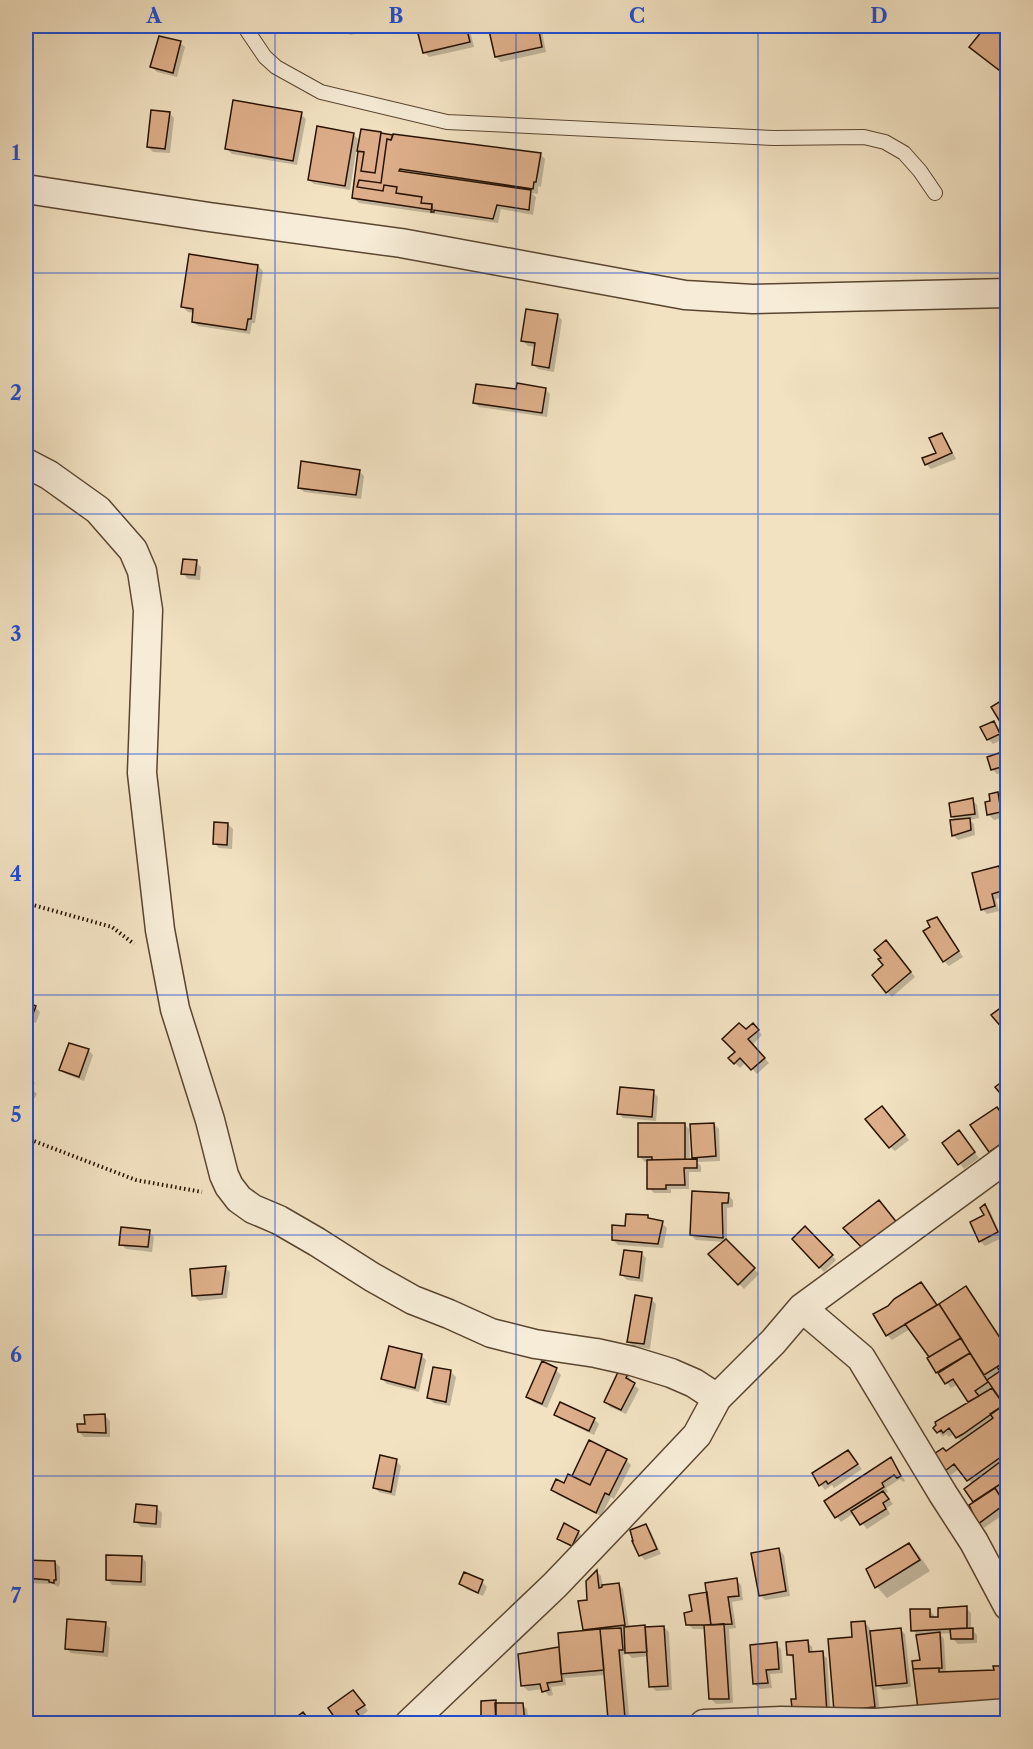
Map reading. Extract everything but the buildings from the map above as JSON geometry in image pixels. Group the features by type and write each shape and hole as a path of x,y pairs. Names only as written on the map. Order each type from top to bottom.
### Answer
{"street":[{"path":"26,189 401,243 685,295 753,299 1008,293"},
{"path":"26,463 49,475 98,510 133,550 142,571 148,610 142,773 160,930 175,1009 210,1120 224,1175 239,1199 413,1299 491,1334 632,1361 694,1383 717,1398"},
{"path":"409,1724 555,1585 618,1519 697,1435 717,1398 773,1342 802,1308 1008,1157"},
{"path":"802,1308 861,1358 974,1542 1008,1606"},
{"path":"704,1724 781,1721 876,1723 1008,1713"}],"lane":[{"path":"244,26 265,57 276,67 321,92 447,122 774,138 864,137 885,142 904,153 935,193"}],"path":[{"path":"26,903 112,927 168,971"},
{"path":"26,1138 135,1180 239,1199"}]}
